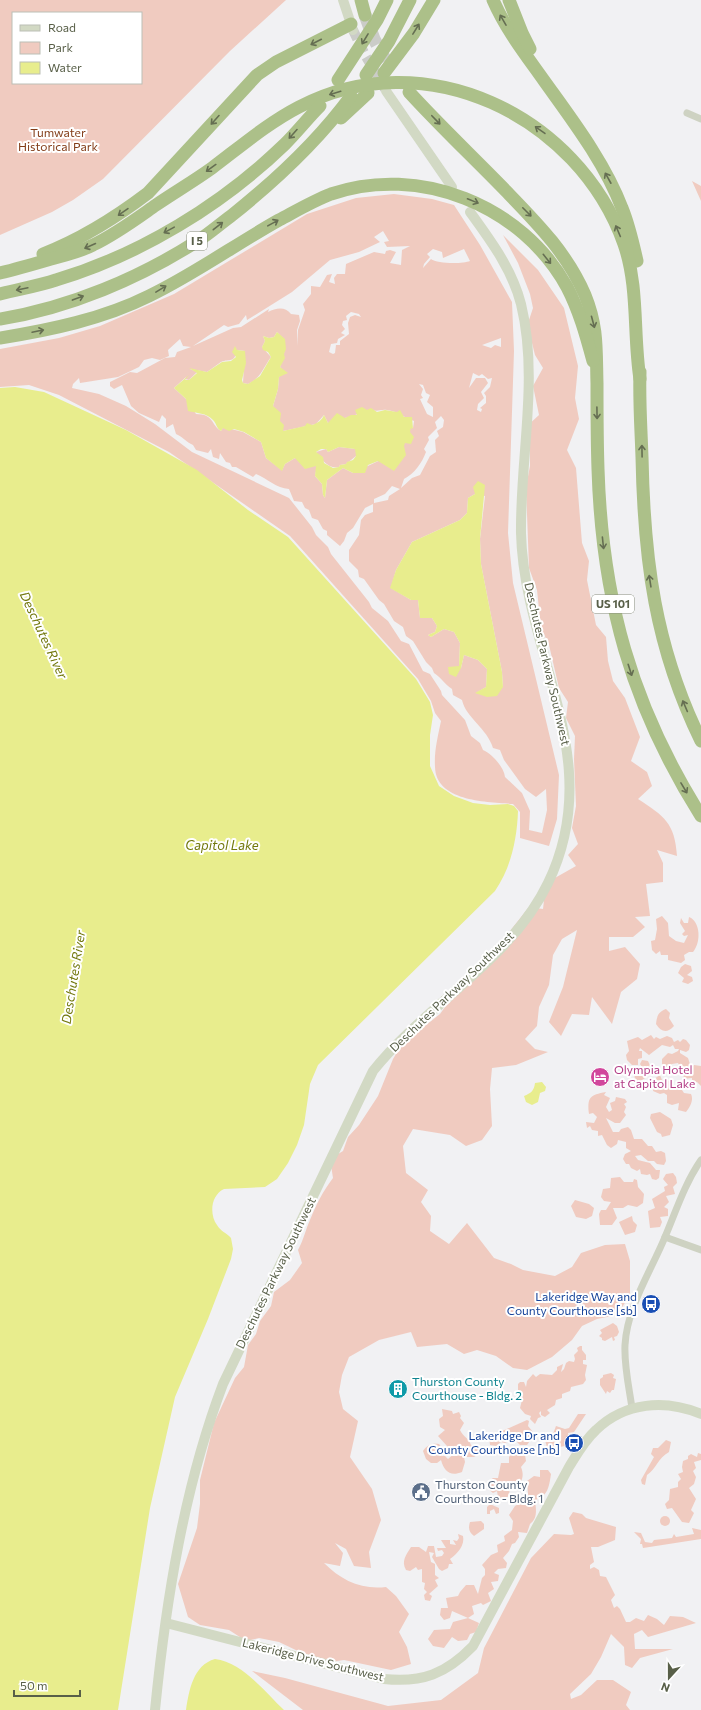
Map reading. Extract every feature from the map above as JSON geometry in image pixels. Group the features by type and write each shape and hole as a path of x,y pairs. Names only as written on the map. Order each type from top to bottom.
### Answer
{"highway":[{"path":"362,0 371,18"},
{"path":"338,80 354,58 371,18 387,0"},
{"path":"366,75 389,41 410,0"},
{"path":"390,72 397,57 434,0"},
{"path":"493,0 510,32 556,98 610,181 622,208 631,236 641,294 643,325 640,380 645,532 654,607 670,668 701,742"},
{"path":"509,0 522,33 556,98"},
{"path":"0,268 34,257 74,241 128,209 153,187 257,75 270,65 352,27"},
{"path":"0,273 70,254 93,246 126,226 210,169 276,121 310,102 338,92 388,83 429,85 476,97 509,111 546,134 585,173 608,210 624,246 632,282 636,358 640,380"},
{"path":"409,92 529,214 559,249 578,281 590,311 597,341 596,374"},
{"path":"308,146 362,100 368,93"},
{"name":"I 5","path":"0,320 44,309 77,298 140,272 171,257 201,239 254,197 308,146 351,96"},
{"name":"I 5","path":"0,294 56,280 87,269 121,255 171,229 208,206 246,177 285,143 320,106"},
{"path":"0,338 60,326 105,314 148,297 268,226 312,202 330,195 359,187 408,185 464,198 481,204 509,222 544,255 566,286 582,322 596,374"},
{"name":"US 101","path":"596,374 598,469 602,531 608,582 617,623 637,690 651,725 680,783 701,816"}],"street":[{"path":"343,0 352,27"},
{"path":"386,91 452,187"},
{"path":"687,113 701,119"},
{"name":"Deschutes Parkway Southwest","path":"155,1710 175,1565 206,1430 220,1390 373,1071 392,1047 510,939 531,911 548,883 560,850 569,814 571,783 566,740 527,584 521,534 528,384 526,329 520,300 510,274 494,246 470,212"},
{"path":"632,1408 627,1379 625,1345 627,1330 639,1295 689,1179 701,1160"},
{"path":"665,1237 701,1250"},
{"name":"Lakeridge Drive Southwest","path":"166,1623 384,1680 403,1681 434,1675 461,1659 473,1646 549,1503 582,1446 604,1422 632,1408 647,1405 672,1405 701,1414"}],"green space":[{"name":"Tumwater Historical Park","path":"0,0 286,0 230,51 103,179 73,200 52,212 0,235"},
{"path":"692,181 701,186 701,201"},
{"path":"394,194 432,199 454,205 480,245 512,302 514,351 508,533 513,583 559,775 557,819 549,846 520,838 520,812 513,804 478,801 465,798 454,794 444,787 438,779 435,767 436,749 441,721 435,713 431,701 418,679 290,536 169,452 59,395 29,385 0,387 0,349 59,338 100,326 174,294 307,214 356,198","holes":["383,231 389,241 384,242 387,247 410,246 402,250 401,265 390,263 396,252 390,250 386,251 385,254 374,252 346,264 345,274 337,274 334,278 335,284 329,282 332,274 327,275 320,287 311,286 311,294 303,304 305,310 298,330 297,346 297,330 300,321 299,315 291,314 289,311 280,308 268,312 269,309 241,327 233,328 193,346 224,325 228,327 239,324 246,315 247,320 292,292 330,260 359,252 380,242 374,237","433,249 442,252 443,258 464,249 470,261 450,263 434,261 431,259 423,268 424,264 430,257 427,254","351,312 359,314 361,317 355,315 350,317 348,323 349,334 340,341 340,345 336,345 335,353 333,354 329,352 331,344 337,343 338,339 345,335 341,333 345,329 342,325 343,321 347,320 346,316","277,332 284,344 284,353 280,367 283,371 279,377 278,389 273,406 283,431 316,424 324,415 328,423 372,410 387,410 414,421 413,428 410,428 404,444 388,456 353,473 343,468 327,480 325,498 323,495 322,484 315,476 317,466 295,458 285,464 282,470 266,458 261,442 243,432 223,427 221,431 209,418 202,414 196,414 186,399 174,388 186,377 185,379 189,380 197,372 190,369 207,372 221,362 233,359 237,350 245,351 243,383 248,384 252,382 259,376 271,357 262,347 265,341 263,336 269,338 274,337","501,338 501,347 495,345 491,348 482,345","180,339 183,346 191,347 177,352 175,357 165,358 137,373 130,372 110,382 110,386 114,389 122,385 131,406 139,413 159,422 162,415 166,419 166,428 173,424 176,434 193,445 196,450 208,453 211,449 213,457 219,459 220,453 226,462 230,463 232,467 236,467 253,477 256,474 276,485 289,489 294,501 302,502 305,508 309,510 312,518 318,520 323,529 327,531 327,535 340,546 347,533 353,528 365,508 373,504 373,512 365,515 361,520 359,535 349,550 349,561 358,570 359,577 364,579 379,600 384,604 394,621 403,627 406,636 413,641 434,673 452,689 453,695 462,700 464,706 486,735 493,748 500,750 504,760 525,789 536,797 546,789 547,810 542,833 529,830 530,811 522,793 505,777 497,761 483,750 480,743 471,736 465,720 442,695 430,674 423,671 409,644 401,641 388,621 372,608 369,602 331,554 328,547 316,535 312,527 289,498 192,452 155,424 126,406 99,394 72,388 73,384 79,378 80,383 118,377 139,367 144,360 152,358 160,360 169,356 168,350","473,373 479,376 482,374 488,379 492,378 490,387 484,393 486,396 486,403 480,408 482,409 481,412 477,410 478,404 484,398 481,392 488,383 485,378 476,378 469,388","419,384 423,385 426,393 430,395 427,402 433,407 433,417 427,414 420,399 423,398 421,395 423,389","441,416 444,420 443,427 437,431 439,436 435,440 436,452 430,456 420,475 412,478 401,488 404,479 417,468 422,460 426,452 424,449 429,440 428,437 437,428 435,422","392,486 400,489 389,496 388,500 374,503 374,499 385,494","475,494 485,496 480,539 481,564 502,672 503,687 476,693 486,687 487,669 478,660 464,655 461,668 459,666 460,643 454,632 444,629 431,637 428,635 435,632 437,626 432,618 420,618 418,600 411,600 391,588 396,570 412,542 460,520 467,513 468,498"]},
{"path":"503,235 538,270 564,308 578,366 575,398 579,419 567,450 576,468 582,543 589,561 587,580 596,625 606,637 608,661 613,681 625,698 640,737 631,761 647,772 652,786 638,799 655,810 671,828 676,845 677,856 657,850 663,863 663,882 646,884 650,916 635,917 645,927 633,937 609,937 609,951 625,947 640,964 637,979 621,992 612,1024 592,997 589,1015 572,1014 561,1036 549,1022 563,987 577,930 562,939 553,955 549,985 539,1007 537,1026 525,1039 535,1049 548,1052 516,1065 492,1068 490,1089 492,1126 482,1140 466,1146 450,1135 413,1129 403,1146 406,1173 428,1190 421,1202 431,1216 430,1231 449,1244 467,1223 494,1258 523,1270 555,1276 572,1267 581,1253 605,1245 625,1244 630,1261 630,1295 617,1315 597,1319 582,1326 572,1340 552,1357 527,1370 513,1368 496,1356 477,1350 464,1354 447,1344 417,1347 411,1332 379,1340 349,1357 342,1375 339,1392 343,1409 358,1421 350,1457 372,1489 381,1520 369,1552 371,1568 354,1566 346,1549 335,1543 343,1553 340,1566 324,1563 344,1579 368,1587 386,1587 396,1596 409,1614 399,1632 407,1647 411,1664 391,1670 344,1660 330,1662 302,1653 279,1642 259,1638 246,1641 229,1630 200,1625 188,1617 178,1584 197,1528 200,1504 200,1480 214,1423 235,1378 244,1367 248,1345 256,1334 260,1321 271,1306 274,1292 290,1280 302,1263 298,1250 317,1204 333,1178 330,1159 343,1151 348,1137 359,1125 378,1096 393,1059 402,1044 440,1014 450,1000 468,984 529,907 543,909 546,883 576,866 568,855 578,844 572,828 576,806 574,759 575,736 566,718 568,702 559,688 549,645 541,628 537,590 529,568 526,487 530,466 530,444 526,427 539,415 533,386 543,368 535,355 528,323 533,308 530,294 518,263"},
{"path":"339,447 356,449 356,456 346,464 340,465 339,467 332,467 328,465 316,452 326,449 328,452"},
{"path":"662,916 668,923 669,936 676,941 684,943 688,935 684,936 682,934 685,931 680,923 681,918 684,923 688,923 689,917 696,923 698,928 698,938 696,948 693,952 689,952 684,955 685,960 681,963 668,960 668,955 661,955 660,951 656,954 652,950 651,941 655,940 657,929 656,919"},
{"path":"685,964 691,966 692,971 687,975 692,977 693,981 688,984 682,982 684,978 678,973 681,967"},
{"path":"666,1009 670,1013 669,1018 674,1026 667,1031 664,1031 656,1024 658,1015 661,1011"},
{"path":"651,1035 654,1039 656,1037 660,1039 667,1036 672,1038 674,1042 678,1040 680,1042 683,1039 686,1040 690,1045 689,1050 686,1052 680,1050 680,1053 688,1058 691,1067 694,1065 701,1066 701,1086 697,1082 692,1084 692,1078 683,1079 684,1075 678,1063 672,1064 668,1068 662,1068 662,1059 668,1053 672,1054 679,1049 675,1049 673,1045 670,1047 662,1045 649,1055 640,1048 639,1051 642,1051 642,1058 638,1059 638,1065 632,1065 627,1060 626,1055 629,1051 627,1041 638,1037 642,1040"},
{"path":"642,1060 648,1061 652,1070 639,1082 635,1080 635,1074 638,1069 642,1067 640,1064"},
{"path":"660,1075 662,1080 668,1080 675,1089 680,1087 684,1093 691,1094 692,1101 686,1112 678,1110 679,1103 672,1105 667,1103 667,1095 664,1093 660,1094 653,1091 654,1079"},
{"path":"606,1092 604,1095 610,1098 606,1107 609,1112 612,1110 610,1103 615,1101 616,1097 625,1099 627,1102 624,1104 626,1107 624,1112 626,1115 620,1123 615,1123 606,1118 613,1132 619,1132 621,1129 628,1127 631,1130 634,1139 642,1139 648,1146 652,1146 656,1152 661,1151 665,1153 666,1161 664,1165 657,1164 654,1161 648,1161 641,1155 635,1156 638,1160 650,1163 656,1170 660,1170 659,1178 656,1180 652,1179 650,1174 641,1174 640,1169 637,1171 631,1168 629,1164 626,1164 623,1159 625,1154 631,1151 626,1148 626,1142 618,1140 617,1144 611,1148 607,1145 602,1135 598,1136 598,1131 592,1130 590,1126 587,1128 586,1122 594,1123 597,1117 593,1113 589,1114 589,1100 596,1094"},
{"path":"660,1112 671,1119 673,1125 670,1135 662,1137 661,1134 657,1132 650,1118 651,1114"},
{"path":"673,1173 676,1177 677,1183 673,1187 675,1194 666,1196 669,1202 664,1207 668,1209 668,1216 660,1217 662,1222 660,1227 650,1228 648,1211 655,1208 652,1199 665,1191 664,1187 668,1185 663,1179 666,1174"},
{"path":"620,1177 624,1182 633,1182 634,1179 637,1180 638,1187 644,1194 643,1203 637,1207 628,1205 623,1208 613,1208 617,1218 612,1225 600,1225 599,1214 601,1210 606,1210 611,1202 604,1201 601,1197 603,1189 610,1188 611,1178"},
{"path":"575,1200 589,1204 594,1208 592,1216 586,1219 576,1217 571,1206"},
{"path":"632,1216 633,1221 637,1225 635,1232 625,1235 619,1222"},
{"path":"613,1323 617,1326 619,1332 617,1336 614,1337 615,1340 613,1341 612,1337 605,1341 602,1340 599,1336 602,1333 600,1330"},
{"path":"582,1346 582,1350 586,1355 586,1360 583,1360 583,1364 587,1365 585,1375 586,1380 583,1384 571,1387 570,1391 562,1394 562,1398 556,1400 555,1405 547,1410 550,1413 545,1417 541,1415 541,1411 539,1413 541,1417 538,1418 535,1424 530,1419 531,1416 525,1414 520,1408 522,1400 518,1395 518,1384 520,1382 524,1382 526,1387 527,1381 533,1374 536,1377 540,1374 552,1375 557,1370 557,1367 563,1364 561,1372 566,1363 569,1361 574,1362 574,1355 578,1351 577,1348"},
{"path":"611,1373 614,1375 613,1378 616,1379 614,1390 610,1393 607,1391 606,1394 600,1385 600,1379 603,1375"},
{"path":"442,1409 452,1411 453,1414 459,1412 461,1416 460,1418 464,1423 460,1430 461,1432 471,1445 478,1445 481,1448 480,1453 474,1457 464,1457 465,1462 462,1472 454,1474 446,1470 441,1460 437,1463 431,1463 426,1459 423,1451 426,1447 432,1444 439,1444 442,1448 442,1456 445,1456 448,1459 456,1452 445,1453 445,1448 447,1446 438,1436 445,1430 440,1427 439,1419 443,1416"},
{"path":"578,1414 586,1414 574,1432 568,1433 569,1439 565,1446 548,1451 545,1440 553,1434 556,1426 565,1429 569,1428"},
{"path":"527,1420 529,1421 528,1426 533,1432 532,1438 527,1445 520,1445 516,1441 509,1441 505,1443 501,1442 496,1446 490,1445 489,1437"},
{"path":"666,1440 671,1442 669,1452 662,1457 653,1470 647,1475 645,1485 642,1484 641,1480 654,1457 651,1454 653,1448 658,1448"},
{"path":"519,1452 525,1455 526,1461 521,1467 523,1474 522,1480 514,1486 510,1486 509,1496 503,1499 498,1497 497,1491 493,1493 487,1488 488,1482 493,1478 498,1478 501,1463 509,1463 509,1457 512,1453"},
{"path":"698,1453 701,1454 701,1460 694,1462 696,1468 693,1471 696,1477 694,1484 689,1488 696,1499 691,1510 694,1513 689,1523 682,1522 672,1508 667,1509 665,1504 669,1500 670,1489 678,1487 678,1482 681,1479 678,1474 683,1472 683,1461 688,1459 688,1456 691,1454 697,1457"},
{"path":"540,1470 548,1470 551,1474 548,1487 543,1496 535,1500 536,1510 533,1522 530,1524 527,1533 518,1532 519,1537 515,1543 512,1544 509,1551 503,1558 507,1563 506,1568 498,1569 494,1573 499,1575 498,1581 491,1582 494,1589 488,1593 491,1601 483,1605 481,1603 472,1606 474,1614 468,1618 452,1611 450,1618 444,1620 440,1615 441,1608 448,1608 446,1598 458,1596 466,1585 474,1585 478,1594 482,1578 485,1575 485,1569 482,1565 491,1555 498,1552 497,1545 505,1541 504,1536 512,1530 513,1521 509,1515 515,1506 522,1502 529,1506 527,1481 534,1476 540,1477"},
{"path":"490,1504 499,1508 499,1513 496,1514 494,1509 490,1511 490,1514 487,1514 487,1507"},
{"path":"573,1512 582,1514 586,1518 616,1527 615,1540 598,1547 591,1547 594,1562 590,1565 590,1569 594,1567 599,1570 600,1576 606,1577 615,1595 611,1600 614,1608 617,1606 620,1609 626,1622 630,1622 636,1618 644,1621 648,1615 657,1619 664,1625 670,1616 683,1617 696,1623 648,1637 642,1630 634,1634 635,1649 673,1649 640,1658 632,1668 625,1665 624,1647 611,1634 601,1657 591,1674 570,1694 571,1699 581,1695 597,1680 613,1680 631,1692 626,1705 630,1710 303,1710 252,1671 285,1678 388,1706 441,1700 478,1673 484,1648 531,1558 554,1534 574,1534 569,1518"},
{"path":"665,1516 670,1521 665,1526 660,1521"},
{"path":"481,1521 484,1524 484,1529 474,1536 469,1530 470,1522"},
{"path":"692,1528 701,1530 701,1539 643,1548 642,1544 640,1544 641,1539 634,1532 641,1533 645,1542 652,1543 654,1540 672,1538 674,1534 676,1537 694,1534"},
{"path":"458,1534 463,1536 463,1543 450,1559 453,1564 449,1564 448,1568 442,1571 439,1569 432,1557 434,1553 429,1552 431,1562 435,1564 435,1575 439,1578 435,1580 438,1586 429,1594 432,1596 430,1601 425,1600 424,1595 427,1592 424,1589 425,1583 422,1582 422,1569 418,1570 416,1567 410,1571 406,1570 404,1561 406,1555 411,1547 419,1547 426,1552 428,1546 434,1546 436,1557 442,1556 444,1553 442,1550 438,1551 437,1548 446,1548 441,1540 450,1540 450,1544 456,1545 453,1540 457,1541 459,1538"},
{"path":"468,1618 479,1623 476,1632 470,1634 467,1640 458,1641 452,1637 444,1648 433,1646 428,1639 434,1630 450,1629 453,1622"}],"water":[{"path":"277,332 285,339 286,349 284,354 285,358 280,367 288,373 279,377 278,389 273,406 281,413 280,421 284,425 283,431 305,426 307,423 312,425 321,420 324,415 328,423 337,413 345,418 351,415 357,415 355,410 362,407 367,410 371,408 377,412 385,410 397,412 400,410 404,417 412,417 413,429 411,428 410,432 414,437 411,444 405,443 404,446 406,455 394,471 378,461 368,465 365,473 353,473 343,468 327,480 325,498 323,495 322,484 315,476 316,466 305,469 295,458 285,464 282,471 266,458 261,442 244,432 234,429 229,431 223,428 221,431 208,416 188,411 186,399 174,388 189,375 185,380 189,380 197,373 189,368 207,372 222,362 231,361 236,357 232,352 235,346 237,350 245,351 246,363 242,380 243,383 248,384 260,376 271,357 268,352 263,350 262,347 265,341 263,336 269,338 274,337","holes":["339,447 355,449 356,456 353,460 347,462 346,464 340,465 339,467 333,468 324,463 323,457 316,452 321,449 326,449 328,452"]},
{"name":"Capitol Lake","path":"15,387 44,392 126,430 197,470 248,510 288,537 416,679 430,702 433,715 430,735 430,766 439,786 454,796 473,803 490,805 508,804 514,806 518,811 515,843 505,873 495,891 318,1065 310,1084 304,1125 297,1145 288,1163 277,1179 265,1187 224,1189 216,1196 214,1200 212,1210 214,1221 220,1229 231,1238 233,1249 231,1259 208,1319 175,1397 150,1508 118,1710 0,1710 0,388"},
{"path":"478,481 485,485 480,539 481,564 502,672 503,687 497,696 487,697 475,693 486,687 487,669 478,660 464,655 461,668 456,677 449,674 448,667 459,666 460,643 454,632 444,629 431,637 428,635 435,632 437,626 432,618 420,618 418,600 411,600 390,588 396,570 412,542 460,520 467,513 468,498 475,494 473,487"},
{"path":"542,1082 546,1087 545,1091 540,1093 538,1102 532,1105 526,1102 524,1096 532,1091 535,1083"},
{"path":"215,1659 225,1661 244,1672 284,1710 186,1710 193,1680 202,1667"}],"tunnel":[{"path":"365,15 374,39 386,61"},
{"path":"353,30 365,55 385,89"}],"place":[{"name":"Olympia Hotel at Capitol Lake","path":"600,1077"},
{"name":"Lakeridge Way and County Courthouse [sb]","path":"651,1304"},
{"name":"Thurston County Courthouse - Bldg. 2","path":"398,1389"},
{"name":"Lakeridge Dr and County Courthouse [nb]","path":"574,1443"},
{"name":"Thurston County Courthouse - Bldg. 1","path":"421,1492"}],"water label":[{"name":"Deschutes River","path":"44,635"},
{"name":"Deschutes River","path":"73,977"}]}
